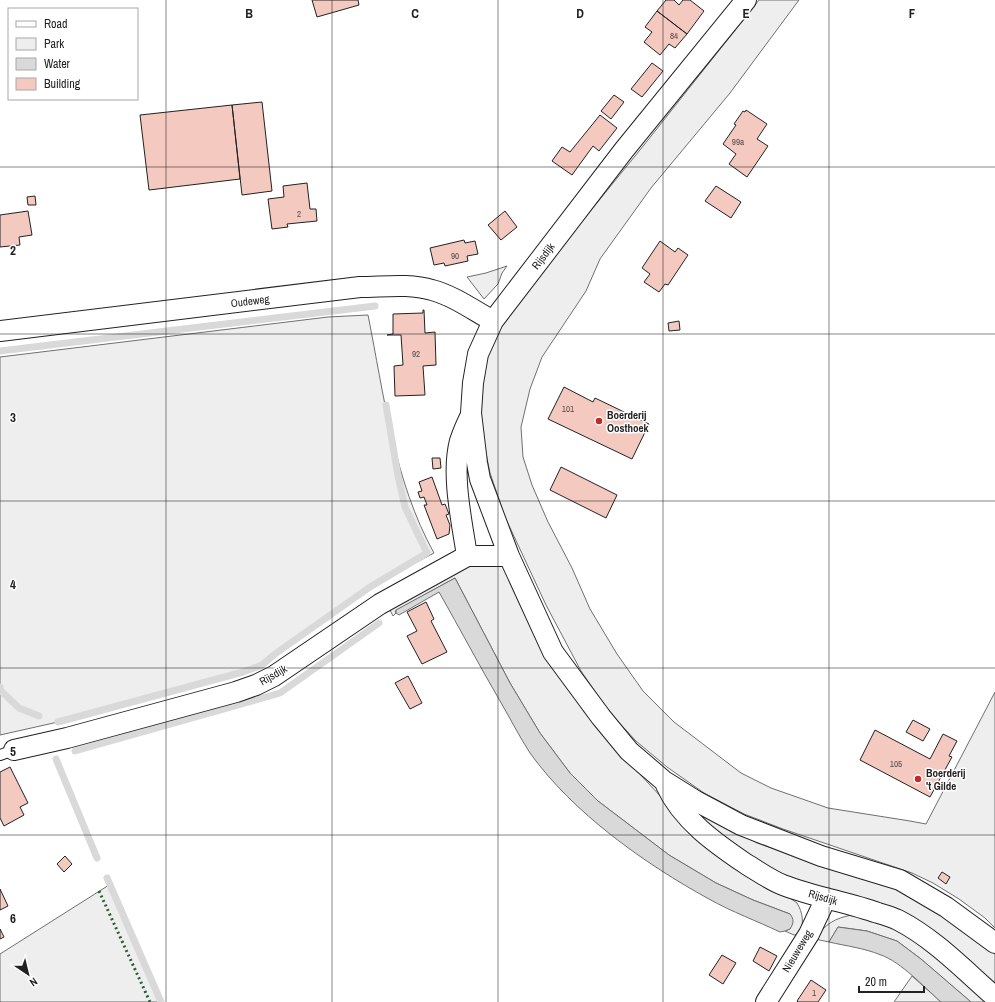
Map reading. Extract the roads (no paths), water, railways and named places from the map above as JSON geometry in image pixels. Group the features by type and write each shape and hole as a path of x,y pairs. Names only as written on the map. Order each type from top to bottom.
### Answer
{"street":[{"name":"Rijsdijk","path":"746,0 624,150 493,321 478,354 473,383 471,413 480,479 509,556 552,652 600,717 629,751 664,781 696,801 777,840 821,856 900,880 946,907 995,943"},
{"name":"Oudeweg","path":"0,331 360,287 410,286 431,290 449,296 493,321"},
{"path":"467,556 459,504 457,471 460,441 471,413"},
{"name":"Rijsdijk","path":"7,753 236,692 256,685 274,676 380,604 467,556 509,556"},
{"name":"Rijsdijk","path":"664,781 672,798 692,823 722,848 782,885 860,906 898,920 924,936 995,997"},
{"name":"Nieuweweg","path":"766,1002 809,934 826,898"}],"water":[{"path":"455,578 510,683 540,733 570,773 598,801 669,855 716,883 753,900 790,914 793,921 790,929 780,932 727,908 685,885 660,870 612,835 567,796 547,775 526,747 439,592 399,615 396,613 396,610"},
{"path":"838,927 867,931 897,941 921,959 971,1002 941,1002 889,958 855,947 829,942"}],"waterway":[{"path":"0,351 375,306"},
{"path":"58,722 243,672 262,665 275,654 370,587 427,553 405,507 398,476 386,405"},
{"path":"75,751 280,693 379,623"},
{"path":"0,687 1,691 19,708 39,716"},
{"path":"56,759 97,858"},
{"path":"107,878 161,1002"}],"place":[{"name":"Boerderij Oosthoek","path":"599,421"},
{"name":"Boerderij 't Gilde","path":"918,779"}]}
